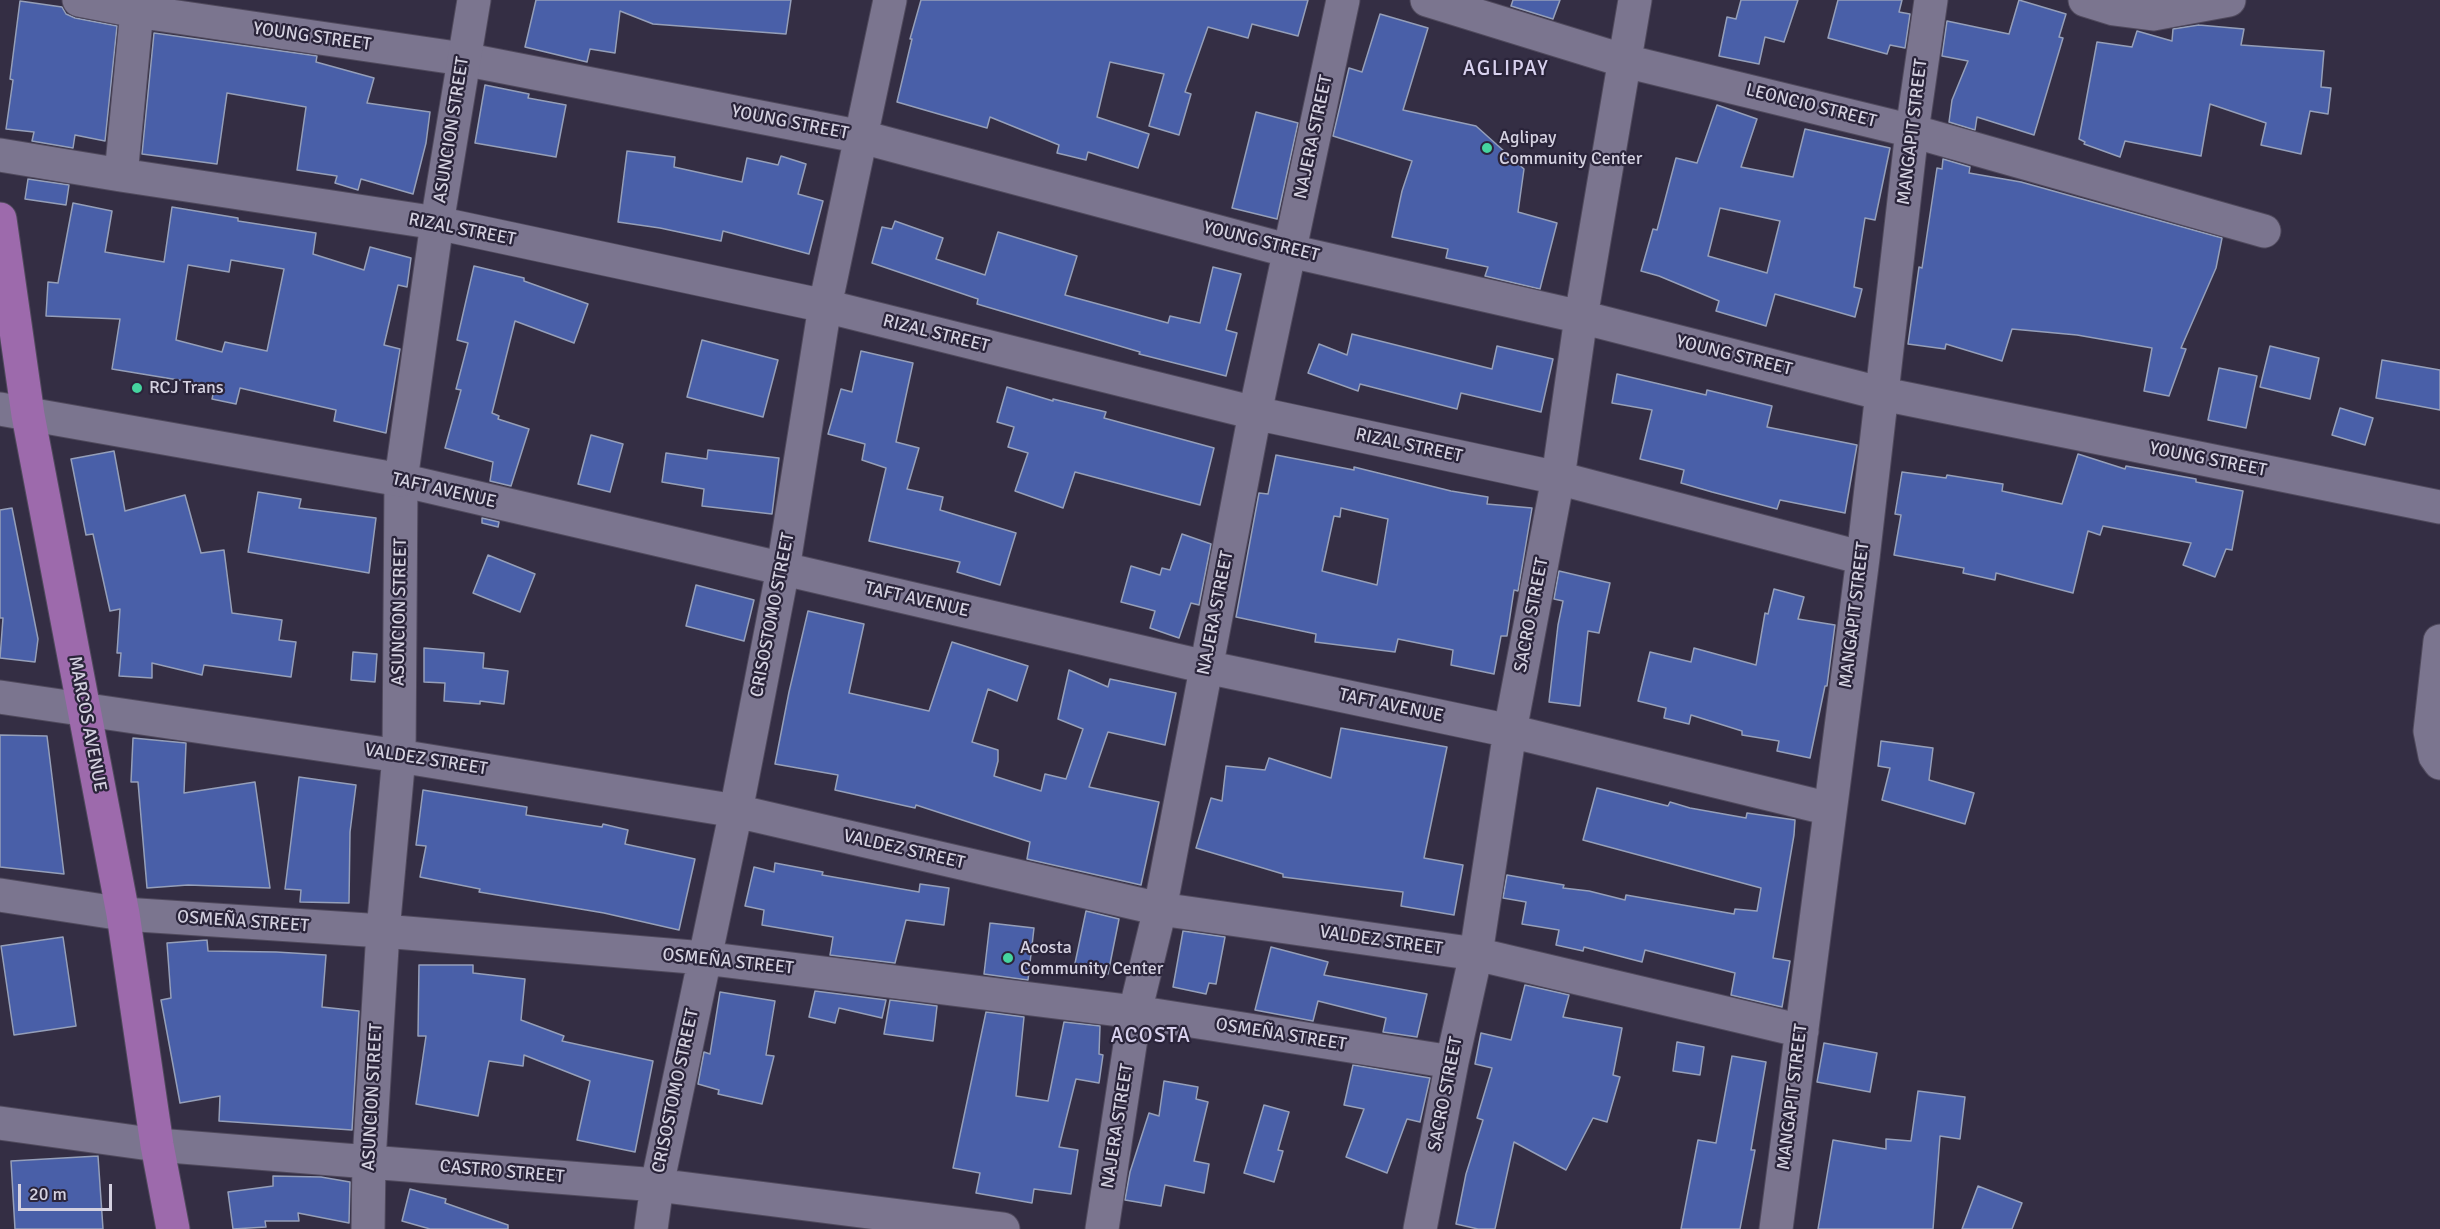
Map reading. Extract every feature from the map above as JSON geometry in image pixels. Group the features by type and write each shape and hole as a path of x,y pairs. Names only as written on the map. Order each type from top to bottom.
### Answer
{"main road":[{"name":"MARCOS AVENUE","path":"0,219 14,412 84,709 123,915 157,1145 173,1229"}],"street":[{"name":"YOUNG STREET","path":"79,0 137,6 463,60 862,137 1290,250 1581,317 1883,394 2440,507"},
{"name":"ASUNCION STREET","path":"368,1229 369,1161 384,931 399,756 402,480 437,223 474,0"},
{"name":"CRISOSTOMO STREET","path":"651,1229 657,1185 736,811 783,569 825,306 890,0"},
{"name":"NAJERA STREET","path":"1102,1229 1135,1012 1160,909 1255,413 1343,0"},
{"name":"LEONCIO STREET","path":"1427,0 1625,61 1912,130 2264,231"},
{"name":"SACRO STREET","path":"1420,1229 1452,1062 1476,954 1510,731 1558,478 1581,317 1635,0"},
{"name":"MANGAPIT STREET","path":"1776,1229 1863,558 1912,130 1930,0"},
{"path":"2085,0 2114,9 2154,14 2229,0"},
{"path":"121,176 137,6"},
{"name":"RIZAL STREET","path":"0,154 121,176 437,223 825,306 1255,413 1558,478 1863,558"},
{"name":"TAFT AVENUE","path":"14,412 402,480 1206,667 1510,731 1830,809"},
{"path":"2440,641 2430,731 2435,756 2440,763"},
{"name":"VALDEZ STREET","path":"0,697 399,756 736,811 1160,909 1476,954 1802,1030"},
{"name":"OSMEÑA STREET","path":"0,895 123,915 384,931 704,958 1135,1012 1452,1062"},
{"name":"CASTRO STREET","path":"0,1123 157,1145 657,1185 1004,1229"}],"building":[{"path":"536,0 791,0 786,34 653,24 620,11 615,53 590,49 587,62 525,47"},
{"path":"921,0 1308,0 1298,36 1252,24 1248,38 1208,27 1185,92 1191,94 1179,135 1149,126 1164,74 1110,62 1097,117 1149,134 1138,168 1088,152 1086,160 1057,153 1059,145 990,117 987,128 897,102"},
{"path":"1513,0 1560,0 1553,19 1511,6"},
{"path":"1741,0 1798,0 1784,42 1765,37 1759,64 1719,56 1727,17 1736,19"},
{"path":"1838,0 1902,0 1899,12 1910,14 1905,48 1890,45 1887,54 1828,38"},
{"path":"2019,0 2066,14 2059,37 2063,38 2034,135 1977,117 1975,130 1949,122 1952,100 1968,61 1942,56 1947,21 2009,34"},
{"path":"20,1 62,7 66,14 75,18 117,26 105,141 75,135 73,148 32,141 34,132 6,129"},
{"path":"1380,14 1428,28 1403,110 1476,126 1524,169 1518,212 1557,223 1540,289 1485,276 1488,267 1446,258 1448,249 1392,237 1402,191 1412,161 1333,136 1349,68 1362,72"},
{"path":"2199,25 2244,29 2241,45 2324,51 2321,87 2331,88 2328,114 2310,111 2301,154 2261,145 2266,123 2210,104 2201,156 2125,141 2120,157 2084,144 2085,142 2079,139 2097,42 2132,47 2137,31 2172,41 2173,29"},
{"path":"154,33 317,56 316,62 374,78 367,103 430,112 426,143 413,194 361,179 358,190 335,183 337,176 297,170 306,107 227,93 217,164 142,154"},
{"path":"485,85 529,94 528,98 566,105 556,157 475,143"},
{"path":"1717,105 1757,119 1741,167 1793,177 1805,129 1890,148 1875,220 1865,218 1854,287 1862,289 1855,317 1775,294 1766,326 1716,311 1719,301 1641,271 1653,229 1657,230 1676,158 1697,163","holes":["1720,208 1780,221 1767,273 1708,256"]},
{"path":"1256,112 1298,123 1277,219 1232,208"},
{"path":"627,151 675,157 674,167 742,182 747,158 778,165 781,156 806,164 798,194 823,201 809,254 723,231 721,241 618,222"},
{"path":"1943,159 1970,167 1969,173 2021,182 2222,238 2216,268 2181,348 2186,349 2169,396 2144,391 2152,348 2077,335 2012,329 2002,361 1946,344 1945,349 1908,344 1937,168 1942,169"},
{"path":"28,179 69,185 66,205 25,199"},
{"path":"73,203 112,211 105,252 164,262 172,207 238,218 238,221 316,233 313,254 364,270 370,247 411,258 407,287 398,285 384,345 400,349 386,433 334,421 336,410 240,388 236,404 212,399 215,386 112,369 120,319 46,316 48,282 58,283","holes":["231,260 284,269 267,351 225,342 222,352 176,340 188,265 229,272"]},
{"path":"895,221 943,238 936,259 985,275 998,232 1077,256 1065,295 1168,323 1170,316 1200,323 1213,267 1241,274 1226,330 1237,333 1226,376 1139,354 1140,352 977,304 978,299 872,263 882,227 892,229"},
{"path":"474,266 524,278 524,281 588,304 574,343 515,321 492,413 499,416 498,419 529,429 511,486 490,481 493,462 445,448 461,390 456,389 468,343 457,340"},
{"path":"1352,334 1492,369 1497,346 1553,359 1541,412 1461,393 1457,409 1360,384 1358,391 1308,373 1319,344 1347,355"},
{"path":"702,340 778,360 763,417 687,397"},
{"path":"2270,346 2319,358 2310,399 2260,387"},
{"path":"861,351 913,363 896,442 919,448 907,489 943,497 940,510 1016,533 1000,585 957,572 960,562 869,541 886,468 862,460 865,444 828,434 841,389 852,392"},
{"path":"2382,360 2440,370 2440,410 2376,398"},
{"path":"2219,368 2257,376 2246,428 2208,420"},
{"path":"1617,374 1706,395 1707,390 1772,406 1767,427 1857,445 1845,513 1780,500 1777,509 1712,492 1681,483 1684,470 1640,459 1652,410 1612,403"},
{"path":"1007,387 1053,401 1053,399 1106,412 1104,418 1214,448 1200,505 1075,472 1063,508 1015,491 1028,453 1008,447 1014,427 997,422"},
{"path":"2340,408 2373,418 2365,445 2332,435"},
{"path":"591,435 623,444 610,492 578,484"},
{"path":"708,450 779,458 772,514 702,506 704,489 662,482 666,453 707,459"},
{"path":"114,451 125,511 185,495 201,553 224,550 232,613 282,620 279,640 296,642 291,677 204,665 202,675 152,663 152,678 119,676 121,653 117,653 120,609 110,611 93,534 86,535 71,459"},
{"path":"2078,454 2125,469 2126,466 2196,479 2196,482 2243,491 2232,550 2226,549 2215,577 2183,565 2191,543 2103,526 2100,535 2088,531 2073,593 1996,573 1995,580 1963,573 1964,568 1894,555 1901,515 1895,514 1902,472 1946,478 1947,475 2003,484 2002,491 2062,504"},
{"path":"1276,455 1354,470 1354,467 1451,491 1488,497 1487,504 1532,508 1518,591 1514,590 1507,636 1501,636 1494,674 1451,665 1453,650 1398,639 1395,652 1315,642 1316,634 1236,617 1259,493 1268,494","holes":["1341,508 1388,519 1377,585 1322,571 1334,516 1340,517"]},
{"path":"258,492 301,499 299,508 376,518 369,573 248,552"},
{"path":"12,508 38,639 35,662 0,658 3,618 0,618 0,510"},
{"path":"482,518 499,522 498,527 482,523"},
{"path":"1182,534 1211,544 1199,605 1191,603 1179,638 1150,628 1155,611 1121,602 1131,566 1160,575 1162,568 1170,570"},
{"path":"488,555 535,574 520,612 473,593"},
{"path":"1559,571 1610,583 1599,633 1588,631 1580,706 1549,702 1563,601 1554,599"},
{"path":"696,585 754,600 744,641 686,626"},
{"path":"1774,589 1804,597 1798,619 1835,625 1827,686 1825,686 1810,758 1777,751 1779,741 1742,735 1742,731 1691,715 1689,724 1664,718 1666,708 1638,701 1650,652 1691,662 1694,648 1756,665 1765,613 1768,614"},
{"path":"808,611 864,624 849,693 929,711 952,642 1028,666 1017,701 988,689 972,742 998,750 994,776 1041,791 1045,774 1066,779 1083,729 1058,719 1069,670 1108,687 1110,679 1176,693 1165,745 1108,732 1089,787 1159,802 1141,885 1027,859 1030,842 916,805 915,808 835,790 838,775 775,764"},
{"path":"424,648 484,653 483,668 508,671 504,704 444,701 445,683 424,682"},
{"path":"353,652 377,654 375,682 351,680"},
{"path":"1341,728 1447,747 1424,858 1463,865 1454,915 1401,906 1403,892 1283,877 1283,874 1196,848 1211,798 1222,801 1226,766 1265,770 1269,758 1331,778"},
{"path":"0,735 47,736 64,874 0,867"},
{"path":"133,738 186,743 184,793 255,782 270,888 188,885 147,888 138,782 131,782"},
{"path":"1881,741 1933,748 1929,780 1974,793 1965,824 1882,800 1890,768 1878,766"},
{"path":"299,777 356,785 350,832 349,903 300,902 301,890 285,889"},
{"path":"1597,788 1668,806 1670,802 1746,818 1747,813 1795,820 1773,958 1790,961 1782,1007 1731,995 1735,973 1645,950 1642,962 1584,947 1583,951 1556,945 1559,930 1522,924 1526,902 1503,898 1507,875 1564,885 1563,888 1589,891 1625,900 1626,895 1734,914 1735,909 1757,911 1761,888 1583,840"},
{"path":"423,790 527,807 526,815 602,827 603,824 628,830 625,844 695,859 679,930 604,913 479,892 480,889 420,877 426,846 416,845"},
{"path":"775,863 823,872 822,875 919,892 920,884 949,888 944,925 906,920 895,963 830,955 833,937 762,925 764,910 745,906 754,867 774,872"},
{"path":"1086,911 1119,919 1108,974 1074,968"},
{"name":"Acosta Community Center","path":"990,923 1034,928 1028,980 984,974"},
{"path":"1183,931 1225,937 1216,984 1209,983 1206,994 1173,987"},
{"path":"63,937 76,1026 14,1035 1,946"},
{"path":"207,940 208,951 326,955 322,1007 359,1011 352,1130 219,1121 220,1096 180,1103 161,1000 171,998 167,943"},
{"path":"1271,947 1328,962 1324,975 1427,994 1417,1037 1383,1032 1386,1018 1318,1001 1313,1021 1255,1010"},
{"path":"419,965 473,965 473,973 525,979 521,1020 564,1036 562,1041 653,1061 635,1152 577,1140 590,1081 524,1055 523,1066 489,1061 478,1116 416,1104 426,1036 418,1036"},
{"path":"1525,985 1569,995 1563,1017 1622,1028 1613,1075 1620,1077 1607,1122 1593,1118 1566,1170 1514,1142 1495,1229 1478,1229 1456,1224 1466,1174 1483,1120 1477,1118 1492,1068 1475,1064 1481,1033 1511,1040"},
{"path":"815,991 886,1000 882,1018 839,1008 835,1023 809,1017"},
{"path":"720,992 775,1001 766,1055 774,1056 762,1104 718,1094 719,1090 698,1084 704,1052 710,1054"},
{"path":"890,1000 937,1006 933,1041 884,1034"},
{"path":"986,1012 1024,1017 1016,1096 1048,1101 1064,1022 1100,1026 1099,1054 1103,1055 1099,1083 1076,1079 1059,1147 1078,1150 1071,1194 1034,1189 1032,1203 976,1193 980,1173 953,1168"},
{"path":"1677,1042 1704,1047 1700,1075 1673,1071"},
{"path":"1824,1043 1877,1053 1870,1092 1817,1082"},
{"path":"1732,1056 1766,1062 1751,1150 1755,1150 1740,1229 1681,1229 1698,1140 1716,1143"},
{"path":"1353,1065 1430,1078 1420,1122 1407,1119 1387,1173 1346,1157 1364,1109 1344,1105"},
{"path":"1164,1081 1198,1087 1196,1099 1208,1102 1194,1161 1209,1164 1204,1193 1165,1185 1161,1206 1125,1200 1130,1172 1149,1113 1159,1116"},
{"path":"1918,1091 1965,1097 1960,1139 1940,1136 1933,1229 1818,1229 1833,1140 1886,1149 1886,1139 1911,1141"},
{"path":"1264,1105 1289,1112 1278,1150 1283,1151 1274,1182 1244,1173"},
{"path":"98,1156 103,1229 15,1229 11,1161"},
{"path":"273,1176 321,1177 350,1182 349,1223 298,1213 299,1221 265,1221 266,1227 233,1229 228,1192 273,1186"},
{"path":"1978,1186 2022,1203 2012,1229 1962,1229"},
{"path":"410,1189 446,1199 445,1203 508,1225 508,1229 430,1229 402,1221"}],"place":[{"name":"Aglipay Community Center","path":"1487,148"},
{"name":"RCJ Trans","path":"137,388"},
{"name":"Acosta Community Center","path":"1008,958"}],"district":[{"name":"AGLIPAY","path":"1506,69"},
{"name":"ACOSTA","path":"1151,1036"}]}
